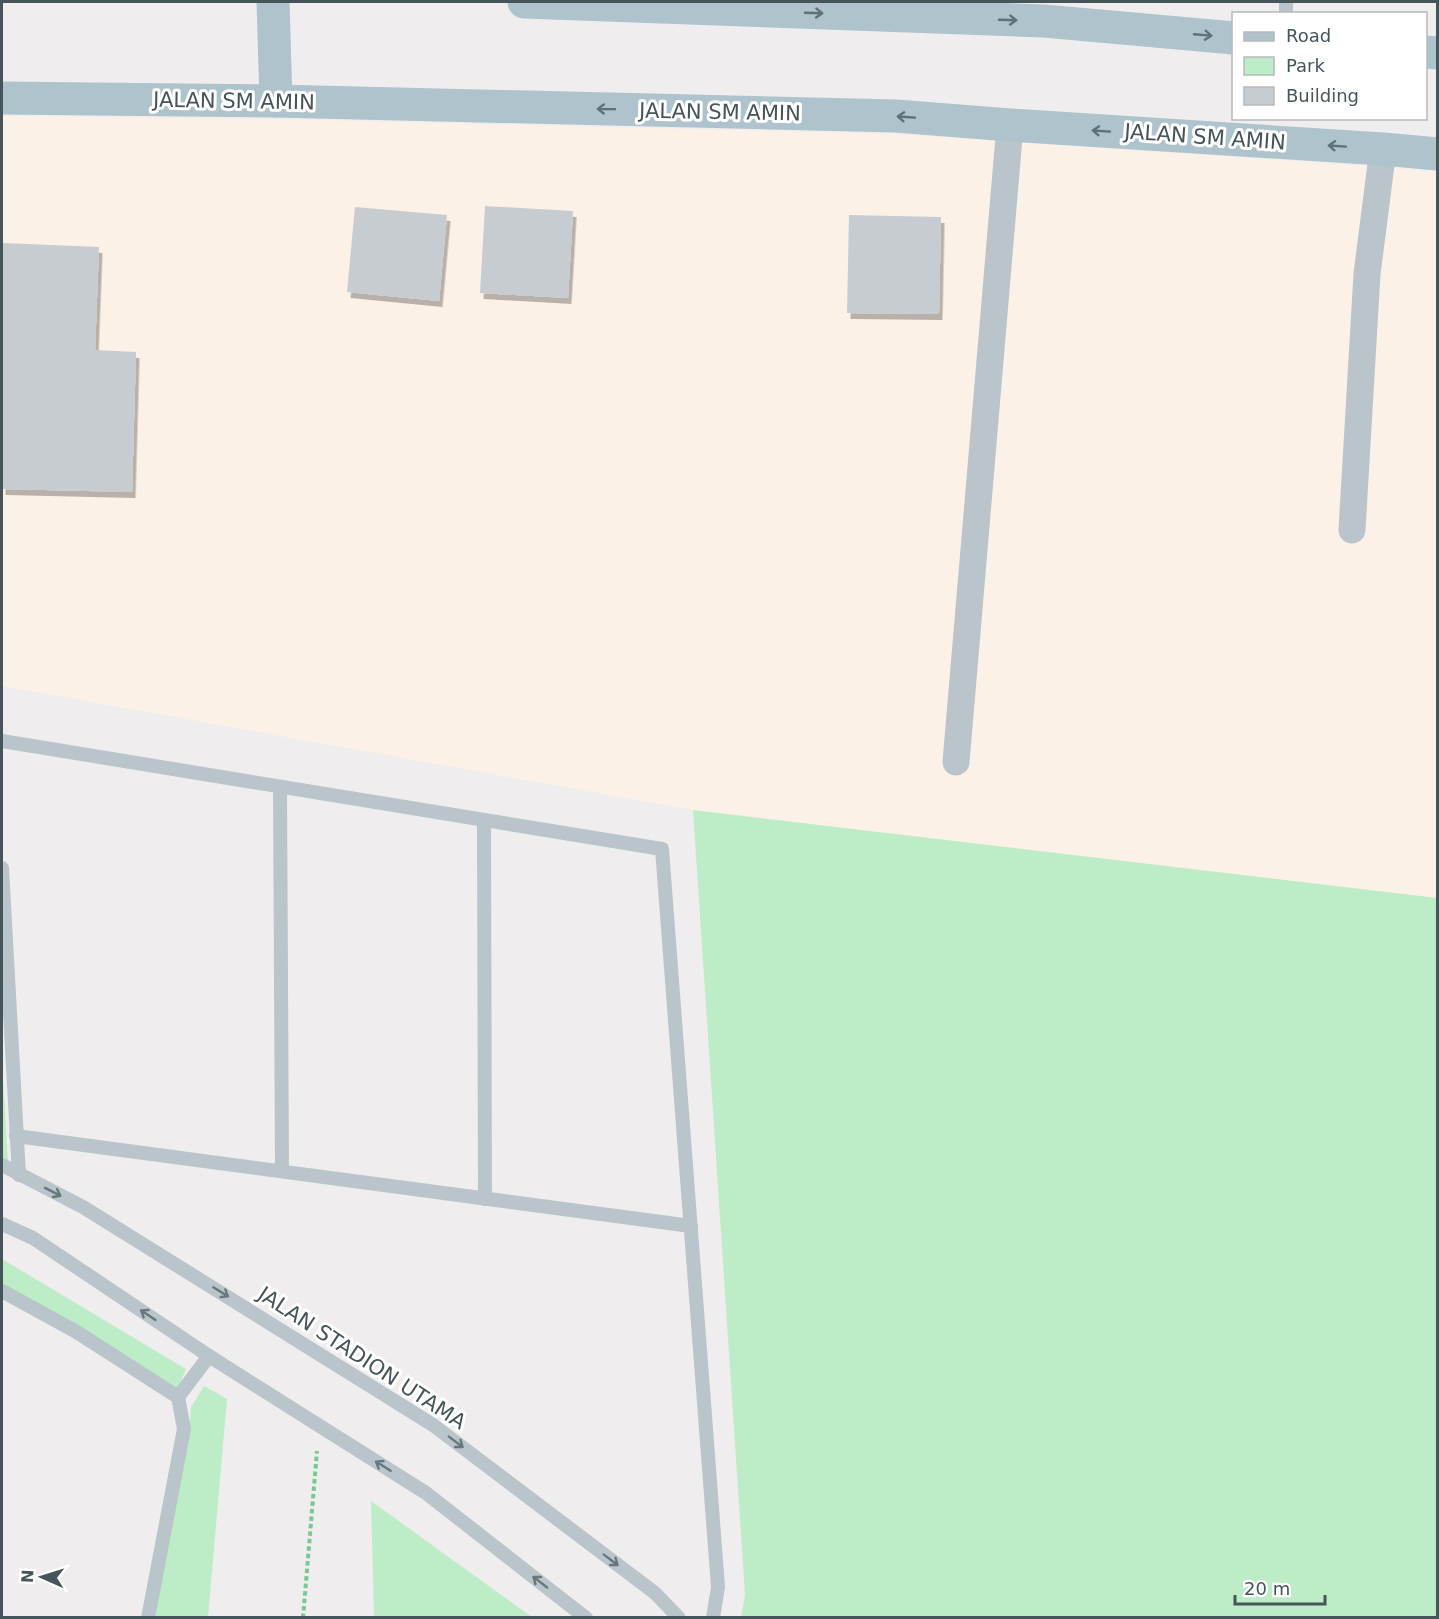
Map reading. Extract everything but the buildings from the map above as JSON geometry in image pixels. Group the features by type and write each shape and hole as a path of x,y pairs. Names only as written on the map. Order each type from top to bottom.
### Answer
{"main road":[{"path":"273,2 276,101"},
{"path":"524,2 1044,21 1232,38"},
{"name":"JALAN SM AMIN","path":"2,98 276,101 896,116 1437,154"}],"street":[{"path":"956,762 1010,125"},
{"path":"1352,530 1367,274 1383,149"}],"lane":[{"path":"2,741 662,849 718,1587 713,1617"},
{"path":"280,787 282,1172"},
{"path":"484,820 485,1198"},
{"path":"2,868 19,1175"},
{"path":"16,1136 691,1226"},
{"name":"JALAN STADION UTAMA","path":"2,1165 83,1207 433,1425 655,1593 679,1617"},
{"path":"2,1224 33,1238 209,1356 426,1493 586,1617"},
{"path":"2,1291 75,1331 178,1397 184,1429 148,1617"},
{"path":"178,1397 209,1356"}],"path":[{"path":"303,1617 319,1426"}],"shaded area":[{"path":"2,116 276,119 895,134 1437,172 1437,898 693,810 2,686"}],"green space":[{"path":"693,810 1437,898 1437,1617 741,1617 745,1595"},
{"path":"2,1063 8,1161 2,1158"},
{"path":"2,1259 186,1369 177,1390 2,1287"},
{"path":"204,1386 227,1399 208,1617 154,1618 189,1433 191,1407"},
{"path":"371,1501 532,1617 374,1617"}]}
